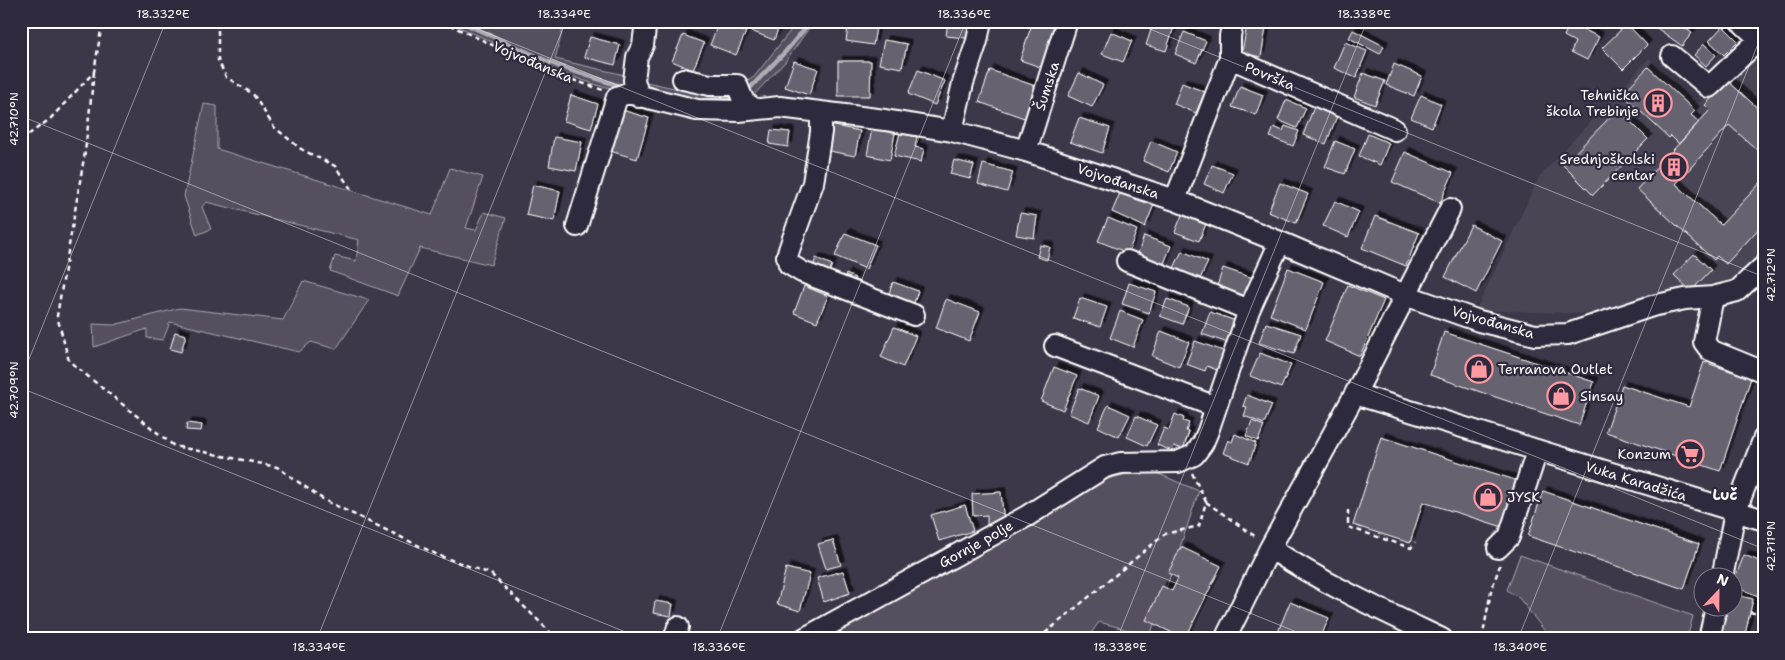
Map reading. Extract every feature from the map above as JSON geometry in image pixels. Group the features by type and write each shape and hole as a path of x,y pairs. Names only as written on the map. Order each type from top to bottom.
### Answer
{"street":[{"path":"577,226 617,97 635,91 637,57 643,45 646,21"},
{"path":"952,131 963,83 977,42 981,21"},
{"name":"Šumska","path":"1026,151 1067,21"},
{"path":"1230,58 1232,21"},
{"path":"1672,56 1709,87 1762,39 1740,21"},
{"name":"Površka","path":"1175,200 1230,58 1395,130"},
{"path":"682,79 710,84 746,99"},
{"name":"Vojvođanska","path":"635,91 697,110 746,99 780,107 952,131 1026,151 1175,200 1404,295 1479,321 1535,336 1568,334 1652,306 1737,291 1764,266"},
{"path":"821,112 821,132 813,183 787,256 789,264 802,272 914,314"},
{"path":"1225,639 1270,548 1355,394 1404,295 1450,209"},
{"path":"1186,459 1194,455 1203,443 1249,310 1280,242"},
{"path":"1127,261 1249,310"},
{"path":"1714,296 1704,342 1710,350 1764,372"},
{"path":"1055,346 1216,407"},
{"name":"Vuka Karadžića","path":"1355,394 1764,520"},
{"path":"1724,568 1735,512 1764,438"},
{"path":"1499,556 1509,536 1538,451"},
{"name":"Gornje polje","path":"805,638 1026,516 1105,467 1121,463 1178,462 1186,459"},
{"path":"1270,548 1338,589 1442,639"},
{"path":"1709,639 1714,618"}],"path":[{"path":"113,21 100,30 85,152 57,316 69,361 174,446 277,467 324,500 440,556 491,574 557,639"},
{"path":"218,21 218,60 226,77 253,94 274,127 301,150 335,166 352,189"},
{"name":"Vojvođanska","path":"442,21 555,74 599,89 635,91"},
{"path":"21,140 50,119 94,72"},
{"path":"1186,459 1206,502 1270,548"},
{"path":"1038,639 1165,534 1199,526 1206,502"},
{"path":"1348,510 1348,527 1411,548 1414,542"},
{"path":"1482,639 1499,556"},
{"path":"1750,612 1764,616"}],"shaded area":[{"path":"21,21 43,21 21,29"},
{"path":"446,21 565,21 555,59 629,76 631,91 600,86 556,71"},
{"path":"798,21 814,21 785,62 748,101 743,84 754,77"},
{"path":"1753,49 1764,59 1764,253 1738,279 1597,314 1476,310 1539,177 1649,58 1698,104"},
{"path":"642,81 706,95 730,94 739,105 647,96"},
{"path":"204,104 217,106 217,149 432,215 450,168 483,177 466,228 476,230 484,212 506,218 491,265 420,248 398,296 330,271 335,256 356,261 359,240 206,202 202,207 211,229 197,235 184,196"},
{"path":"303,281 369,300 336,349 311,342 299,352 170,322 163,340 147,338 147,329 94,347 93,324 114,325 180,308 283,320"},
{"path":"1147,469 1199,491 1150,636 1099,622 1087,639 816,639 1099,481"},
{"path":"1520,555 1692,616 1692,618 1687,639 1555,639 1548,635 1519,598 1507,590"}],"building":[{"path":"755,21 781,21 774,40 751,31"},
{"path":"849,21 877,22 873,45 846,41"},
{"path":"948,21 977,21 975,39 946,36"},
{"path":"1033,21 1045,21 1056,25 1043,68 1020,60"},
{"path":"1154,21 1176,21 1166,51 1146,45"},
{"path":"1647,21 1675,21 1692,33 1682,46"},
{"path":"719,22 746,32 736,55 710,45"},
{"path":"1570,23 1599,37 1587,60 1571,52 1575,42 1564,36"},
{"path":"1627,24 1647,45 1623,69 1602,48"},
{"path":"1247,25 1266,28 1261,57 1242,53"},
{"path":"1723,26 1738,41 1724,55 1709,41"},
{"path":"1353,30 1384,46 1380,54 1349,38"},
{"path":"1111,32 1132,41 1123,62 1102,54"},
{"path":"1184,32 1206,41 1196,63 1175,54"},
{"path":"683,35 704,43 693,70 672,61"},
{"path":"590,37 620,45 615,65 584,57"},
{"path":"884,40 907,44 902,68 879,64"},
{"path":"1345,42 1367,51 1356,78 1334,68"},
{"path":"1704,44 1716,55 1706,66 1694,55"},
{"path":"794,61 818,69 809,95 785,87"},
{"path":"838,61 871,61 870,96 838,96"},
{"path":"1394,64 1422,76 1414,96 1386,85"},
{"name":"Tehnička škola Trebinje","path":"1648,67 1695,111 1691,115 1699,122 1679,144 1671,136 1669,138 1622,94"},
{"path":"918,70 945,81 935,105 908,94"},
{"path":"990,70 1038,87 1027,119 979,102"},
{"path":"1079,73 1103,85 1092,107 1068,96"},
{"path":"1363,73 1385,81 1375,105 1354,97"},
{"name":"Srednjoškolski centar","path":"1728,81 1764,114 1764,156 1729,125 1676,184 1721,225 1764,179 1764,223 1726,264 1717,256 1714,260 1637,189 1710,110 1705,105"},
{"path":"1182,83 1205,92 1196,113 1174,104"},
{"path":"1240,86 1263,95 1256,115 1232,107"},
{"path":"571,95 598,104 591,129 564,121"},
{"path":"1421,95 1441,104 1432,127 1411,118"},
{"path":"1286,100 1306,108 1297,128 1278,120"},
{"path":"1314,107 1337,116 1326,144 1303,135"},
{"path":"1618,109 1648,139 1593,195 1563,165"},
{"path":"622,110 649,118 637,159 610,151"},
{"path":"1079,118 1110,128 1102,153 1070,142"},
{"path":"829,125 860,131 855,156 824,150"},
{"path":"1285,126 1299,131 1293,146 1270,137 1274,127 1283,131"},
{"path":"872,128 895,133 890,160 867,155"},
{"path":"771,130 790,132 788,147 769,144"},
{"path":"900,133 917,137 915,147 924,149 921,162 894,156"},
{"path":"1368,134 1389,143 1380,165 1359,156"},
{"path":"554,137 582,142 576,171 549,166"},
{"path":"1151,141 1177,152 1169,172 1143,161"},
{"path":"1335,141 1355,149 1345,174 1325,167"},
{"path":"1405,152 1453,173 1440,203 1392,182"},
{"path":"954,160 974,165 970,179 950,174"},
{"path":"983,164 1013,172 1007,192 978,184"},
{"path":"1212,165 1233,173 1224,193 1204,184"},
{"path":"1280,183 1308,194 1296,223 1268,212"},
{"path":"533,185 560,191 554,221 526,215"},
{"path":"1122,188 1155,202 1145,227 1112,212"},
{"path":"1335,201 1359,212 1348,237 1323,226"},
{"path":"1020,213 1037,216 1034,238 1016,235"},
{"path":"1182,215 1206,224 1199,241 1175,232"},
{"path":"1375,216 1419,233 1406,266 1362,248"},
{"path":"1108,218 1137,230 1128,253 1098,241"},
{"path":"1471,225 1502,241 1476,293 1445,277"},
{"path":"845,233 876,245 866,269 835,256"},
{"path":"1144,236 1171,246 1163,266 1137,256"},
{"path":"1040,245 1050,247 1047,260 1037,257"},
{"path":"1182,251 1208,262 1199,281 1173,270"},
{"path":"1694,254 1711,270 1691,291 1674,275"},
{"path":"816,258 832,265 827,278 811,272"},
{"path":"1223,268 1253,278 1246,296 1217,286"},
{"path":"1288,268 1324,282 1306,329 1270,315"},
{"path":"846,274 855,278 851,287 842,282"},
{"path":"893,282 918,291 912,309 887,299"},
{"path":"1129,283 1156,292 1149,313 1122,304"},
{"path":"1348,285 1384,300 1360,356 1325,341"},
{"path":"804,286 828,296 817,322 794,313"},
{"path":"1080,298 1107,307 1100,327 1073,318"},
{"path":"946,299 980,312 969,341 936,328"},
{"path":"1167,299 1189,307 1182,324 1160,316"},
{"path":"1120,311 1143,320 1133,347 1110,338"},
{"path":"1210,312 1236,321 1228,343 1202,334"},
{"path":"1266,323 1301,334 1294,354 1259,343"},
{"path":"894,327 916,336 903,367 881,357"},
{"path":"1161,331 1189,342 1179,367 1152,356"},
{"path":"175,332 186,335 181,352 170,349"},
{"path":"1444,332 1594,382 1579,425 1430,375"},
{"path":"1195,341 1226,352 1219,371 1207,366 1205,371 1186,364"},
{"path":"1260,353 1291,365 1281,388 1250,376"},
{"path":"1704,362 1751,378 1720,471 1606,432 1622,385 1689,407"},
{"path":"1054,367 1077,376 1063,410 1041,401"},
{"path":"1079,388 1099,396 1089,422 1069,414"},
{"path":"1247,395 1272,405 1264,424 1244,416 1247,407 1243,406"},
{"path":"1108,405 1130,415 1119,437 1098,427"},
{"path":"1175,414 1184,418 1183,421 1189,423 1186,431 1189,432 1183,449 1174,446 1172,451 1157,445 1164,428 1169,430"},
{"path":"1136,416 1157,425 1147,446 1127,437"},
{"path":"1252,421 1264,426 1258,441 1246,436"},
{"path":"187,423 202,425 201,431 186,430"},
{"path":"1235,434 1256,443 1249,463 1223,453 1228,440 1232,442"},
{"path":"1381,437 1521,482 1506,528 1423,502 1410,543 1353,525"},
{"path":"1543,491 1699,544 1684,589 1528,536"},
{"path":"1001,492 1004,524 987,526 987,515 973,516 972,494"},
{"path":"965,505 973,531 939,541 931,515"},
{"path":"833,540 841,565 826,569 818,544"},
{"path":"1181,547 1221,566 1185,639 1146,620 1162,586 1172,591 1178,578 1168,573"},
{"path":"1744,555 1764,563 1764,598 1742,590 1742,568 1739,568"},
{"path":"786,568 810,574 800,611 777,604"},
{"path":"843,571 850,593 824,602 817,578"},
{"path":"1742,596 1753,599 1744,639 1717,639 1722,618 1742,618"},
{"path":"655,601 673,604 671,616 653,613"},
{"path":"1290,602 1329,618 1320,639 1275,639"}],"waterway":[{"path":"21,24 32,21"},
{"path":"459,21 558,66 623,87"},
{"path":"745,91 786,51 811,21"},
{"path":"699,101 729,98 736,95"}],"place":[{"name":"Tehnička škola Trebinje","path":"1658,103"},
{"name":"Srednjoškolski centar","path":"1674,167"},
{"name":"Terranova Outlet","path":"1479,369"},
{"name":"Sinsay","path":"1561,396"},
{"name":"Konzum","path":"1690,454"},
{"name":"JYSK","path":"1488,497"}],"district":[{"name":"Luč","path":"1725,495"}]}
